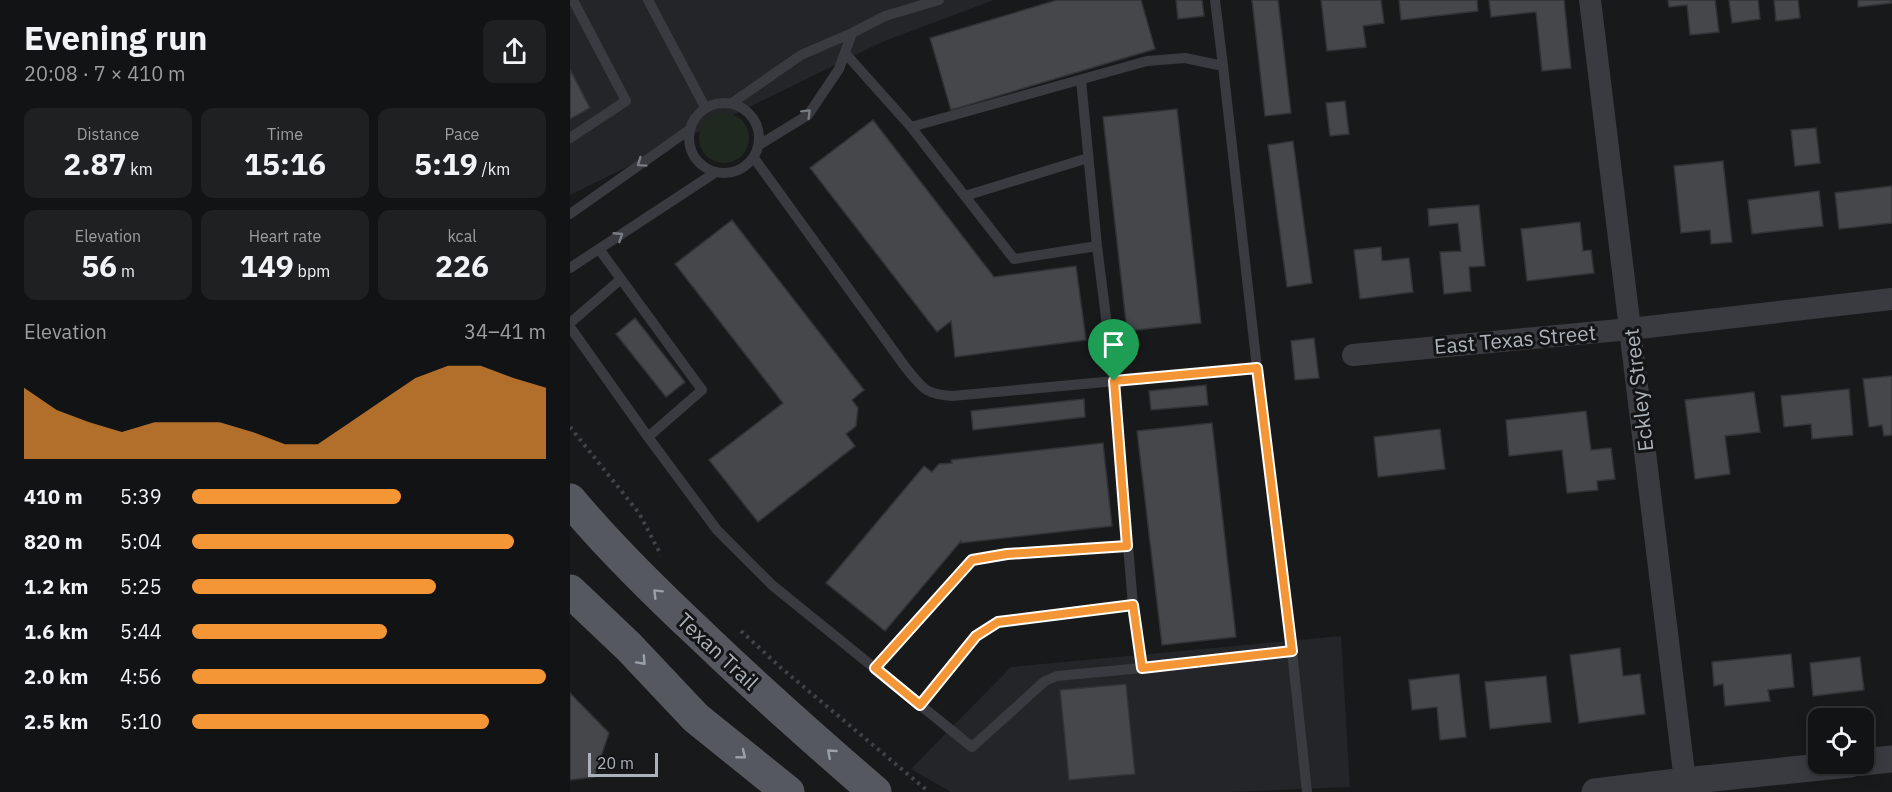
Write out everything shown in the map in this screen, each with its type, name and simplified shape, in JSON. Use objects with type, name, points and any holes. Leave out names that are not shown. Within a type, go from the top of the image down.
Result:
[{"type":"main road","name":"Texan Trail","points":[[570,500],[596,531],[669,606],[754,686],[875,792]]},
{"type":"main road","points":[[570,591],[629,647],[696,718],[788,792]]},
{"type":"street","name":"Eckley Street","points":[[1590,0],[1685,781]]},
{"type":"street","name":"East Texas Street","points":[[1353,355],[1630,329],[1892,299]]},
{"type":"street","points":[[1874,761],[1892,759]]},
{"type":"street","points":[[1595,792],[1808,768]]},
{"type":"lane","points":[[570,138],[626,101],[573,0]]},
{"type":"lane","points":[[648,0],[705,107]]},
{"type":"lane","points":[[732,103],[801,55],[885,16],[939,0]]},
{"type":"lane","points":[[1215,0],[1307,792]]},
{"type":"lane","points":[[759,145],[808,115],[838,69],[852,33]]},
{"type":"lane","points":[[845,53],[911,127],[1014,259],[1097,246]]},
{"type":"lane","points":[[911,127],[1147,61],[1185,58],[1223,66]]},
{"type":"lane","points":[[1081,80],[1097,246],[1114,381],[1133,605],[1142,668]]},
{"type":"lane","points":[[718,102],[732,103],[745,108],[755,118],[759,132],[759,145],[753,158],[744,168],[730,173],[716,172],[704,167],[694,157],[689,144],[689,130],[695,117],[705,107],[718,102]]},
{"type":"lane","points":[[570,214],[689,130]]},
{"type":"lane","points":[[753,158],[924,390],[952,396],[1257,368]]},
{"type":"lane","points":[[965,196],[1088,158]]},
{"type":"lane","points":[[570,268],[716,172]]},
{"type":"lane","points":[[599,249],[702,390],[648,437]]},
{"type":"lane","points":[[621,279],[570,325],[648,437],[717,530],[772,585],[972,747],[1045,681],[1057,676],[1292,651]]},
{"type":"lane","points":[[875,668],[972,560],[1007,554],[1127,546]]},
{"type":"lane","points":[[920,705],[976,636],[998,622],[1133,605]]},
{"type":"path","points":[[570,427],[639,513],[662,556]]},
{"type":"path","points":[[736,627],[780,667],[929,792]]},
{"type":"shaded area","points":[[570,0],[994,0],[882,42],[570,195]]},
{"type":"shaded area","points":[[724,113],[733,115],[744,124],[749,138],[747,147],[738,158],[724,163],[715,161],[704,152],[699,138],[701,129],[710,118]]},
{"type":"shaded area","points":[[1341,636],[1350,787],[1228,792],[951,792],[911,769],[1011,667]]},
{"type":"building","points":[[1057,0],[1141,0],[1155,49],[951,110],[930,38]]},
{"type":"building","points":[[1176,0],[1202,0],[1204,16],[1178,19]]},
{"type":"building","points":[[1252,0],[1278,0],[1291,113],[1265,116]]},
{"type":"building","points":[[1321,0],[1381,0],[1384,23],[1363,26],[1366,47],[1327,51]]},
{"type":"building","points":[[1399,0],[1477,0],[1478,11],[1401,20]]},
{"type":"building","points":[[1489,0],[1564,0],[1571,68],[1542,71],[1536,12],[1491,17]]},
{"type":"building","points":[[1668,0],[1715,0],[1719,32],[1690,35],[1687,5],[1669,7]]},
{"type":"building","points":[[1729,0],[1758,0],[1760,19],[1732,23]]},
{"type":"building","points":[[1774,0],[1798,0],[1800,18],[1776,21]]},
{"type":"building","points":[[1858,0],[1891,0],[1892,3],[1858,7]]},
{"type":"building","points":[[570,69],[590,108],[570,119]]},
{"type":"building","points":[[1345,101],[1349,134],[1330,136],[1326,103]]},
{"type":"building","points":[[1177,109],[1201,323],[1127,331],[1103,117]]},
{"type":"building","points":[[873,120],[994,277],[1076,266],[1086,340],[955,357],[951,321],[937,332],[810,168]]},
{"type":"building","points":[[1816,128],[1820,163],[1795,166],[1791,130]]},
{"type":"building","points":[[1293,141],[1312,283],[1287,287],[1268,145]]},
{"type":"building","points":[[1723,161],[1732,242],[1711,244],[1710,230],[1681,233],[1674,166]]},
{"type":"building","points":[[1892,186],[1892,223],[1839,229],[1835,193]]},
{"type":"building","points":[[1819,191],[1823,226],[1752,234],[1748,200]]},
{"type":"building","points":[[1479,205],[1485,266],[1469,267],[1471,291],[1444,294],[1440,252],[1461,251],[1458,223],[1429,226],[1428,209]]},
{"type":"building","points":[[732,220],[864,390],[852,400],[858,408],[856,426],[846,434],[855,446],[758,522],[709,460],[783,403],[675,264]]},
{"type":"building","points":[[1580,222],[1583,251],[1591,250],[1594,273],[1527,281],[1521,229]]},
{"type":"building","points":[[1381,247],[1382,261],[1409,258],[1413,292],[1360,299],[1354,250]]},
{"type":"building","points":[[635,318],[685,382],[666,397],[616,334]]},
{"type":"building","points":[[1314,338],[1319,378],[1295,380],[1291,341]]},
{"type":"building","points":[[1892,376],[1892,435],[1884,436],[1882,425],[1869,427],[1863,379]]},
{"type":"building","points":[[1206,385],[1208,405],[1151,410],[1149,391]]},
{"type":"building","points":[[1849,389],[1853,435],[1812,439],[1811,424],[1784,427],[1781,396]]},
{"type":"building","points":[[1754,392],[1760,432],[1725,436],[1730,474],[1695,479],[1685,400]]},
{"type":"building","points":[[1084,399],[1085,417],[973,430],[971,411]]},
{"type":"building","points":[[1586,411],[1591,450],[1611,448],[1615,479],[1597,481],[1598,490],[1567,493],[1562,450],[1509,456],[1506,420]]},
{"type":"building","points":[[1212,423],[1236,637],[1162,645],[1137,431]]},
{"type":"building","points":[[1440,429],[1445,469],[1378,477],[1374,437]]},
{"type":"building","points":[[1103,443],[1112,526],[961,543],[961,541],[885,631],[826,583],[924,466],[932,472],[939,464],[952,463],[951,460]]},
{"type":"building","points":[[1620,648],[1623,676],[1640,674],[1645,714],[1579,723],[1570,655]]},
{"type":"building","points":[[1791,654],[1794,687],[1768,690],[1770,701],[1725,706],[1723,684],[1714,686],[1712,662]]},
{"type":"building","points":[[1860,657],[1864,690],[1813,696],[1810,663]]},
{"type":"building","points":[[1459,674],[1466,737],[1440,740],[1437,707],[1412,710],[1409,680]]},
{"type":"building","points":[[1546,676],[1551,722],[1490,729],[1485,682]]},
{"type":"building","points":[[1126,684],[1135,774],[1069,780],[1060,690]]},
{"type":"building","points":[[570,693],[609,733],[594,777],[570,780]]},
{"type":"route","points":[[1257,368],[1292,651],[1142,668],[1133,605],[998,622],[976,636],[920,705],[875,668],[972,560],[1007,554],[1127,546],[1114,381],[1257,368]]}]
